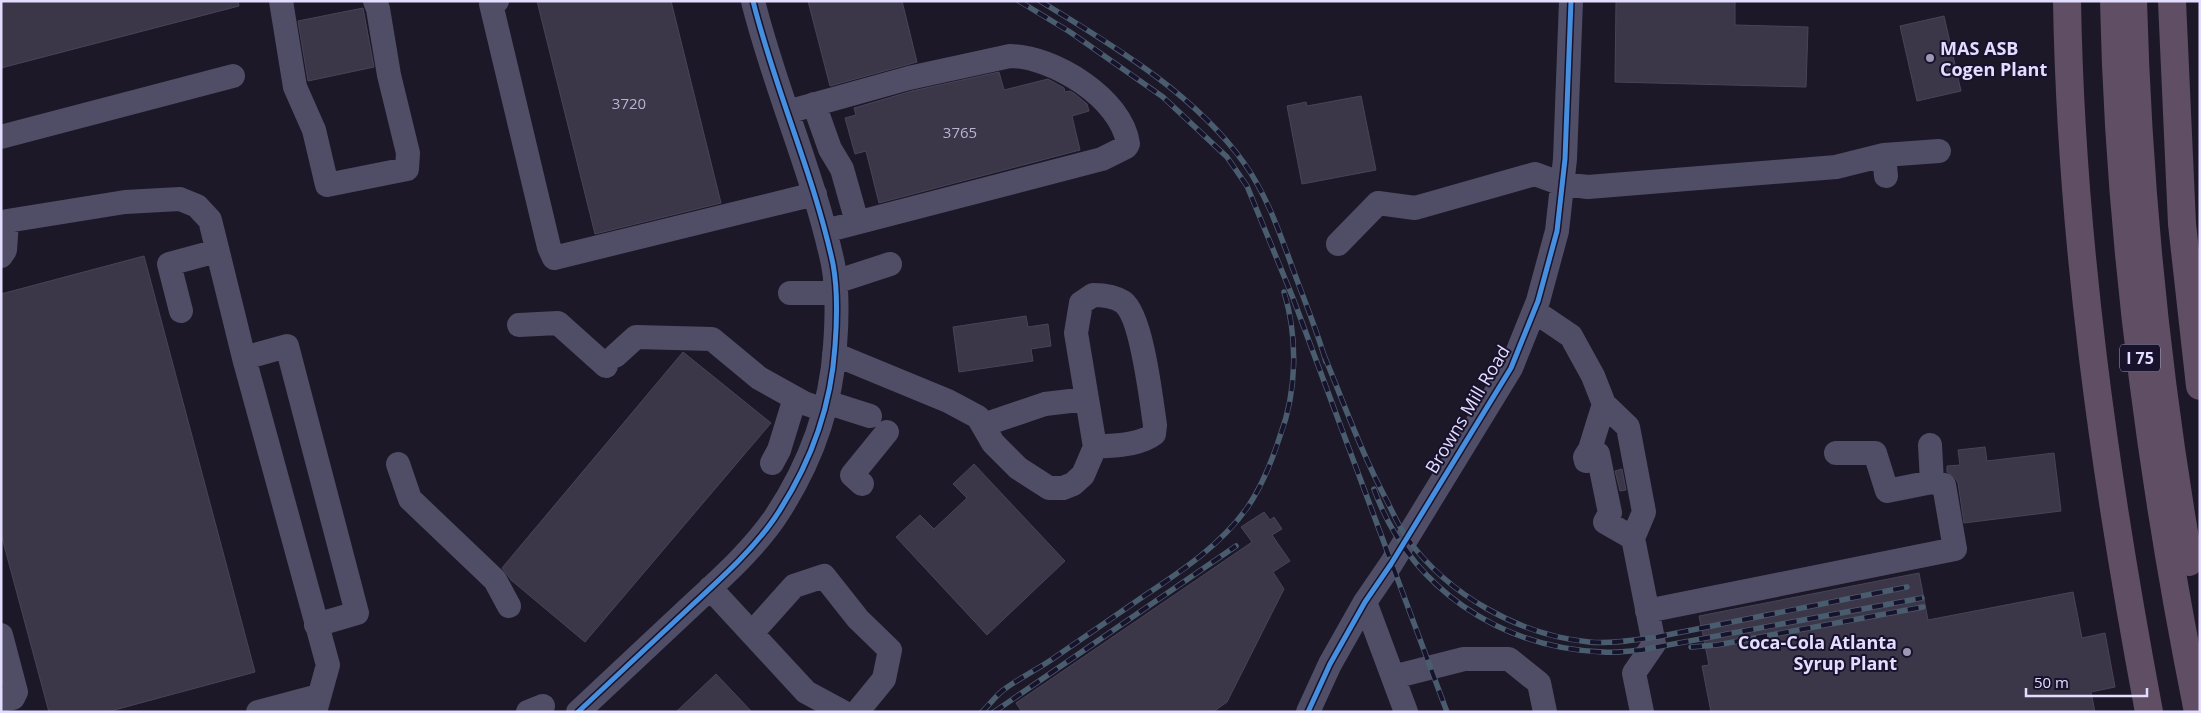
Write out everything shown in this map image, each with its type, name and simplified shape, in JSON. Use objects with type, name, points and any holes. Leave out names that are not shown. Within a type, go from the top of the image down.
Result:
[{"type":"highway","points":[[2060,1],[2068,52]]},
{"type":"highway","points":[[2067,1],[2068,52],[2082,248],[2103,436],[2126,587],[2149,712]]},
{"type":"highway","name":"I 75","points":[[2114,1],[2116,66],[2132,288],[2162,515],[2198,712]]},
{"type":"highway","points":[[2134,1],[2135,69],[2151,278],[2183,528],[2200,623]]},
{"type":"highway","points":[[2172,1],[2182,224],[2200,386]]},
{"type":"street","points":[[281,1],[295,88],[314,130],[328,185],[407,170],[408,153],[389,75],[378,9],[374,1]]},
{"type":"street","points":[[497,1],[491,4],[549,247],[554,258],[754,200],[814,194]]},
{"type":"street","points":[[578,712],[734,566],[773,519],[803,469],[825,406],[834,354],[837,316],[835,288],[825,231],[764,45],[753,1]]},
{"type":"street","name":"Browns Mill Road","points":[[1308,712],[1330,664],[1365,602],[1391,564],[1511,368],[1534,311],[1557,231],[1562,184],[1571,1]]},
{"type":"street","points":[[787,112],[878,86],[1010,56],[1022,56],[1065,72],[1083,81],[1109,108],[1126,132],[1128,144],[1123,151],[1102,159],[825,231]]},
{"type":"street","points":[[1,137],[233,76]]},
{"type":"street","points":[[814,104],[830,149],[842,169],[857,222]]},
{"type":"street","points":[[1338,244],[1378,202],[1415,208],[1535,174],[1562,184],[1588,187],[1797,178],[1836,167],[1885,165],[1939,151]]},
{"type":"street","points":[[1,256],[5,250],[4,221],[125,202],[180,199],[197,206],[210,220],[244,358],[328,665],[316,704],[258,712]]},
{"type":"street","points":[[181,312],[169,264],[217,251]]},
{"type":"street","points":[[790,292],[835,288],[890,264]]},
{"type":"street","points":[[834,354],[948,401],[978,416],[993,443],[1018,468],[1049,488],[1063,488],[1073,484],[1083,475],[1095,447],[1076,333],[1078,312],[1081,303],[1093,295],[1110,296],[1124,302],[1137,322],[1155,425],[1154,434],[1147,439],[1095,447]]},
{"type":"street","points":[[1534,311],[1571,336],[1604,404],[1628,427],[1644,512],[1633,538],[1654,644],[1634,673],[1642,712]]},
{"type":"street","points":[[519,325],[558,323],[611,361],[636,337],[712,339],[759,378],[795,398],[870,416]]},
{"type":"street","points":[[244,358],[287,346],[357,612],[316,625]]},
{"type":"street","points":[[772,463],[779,450],[795,398]]},
{"type":"street","points":[[983,426],[1045,404],[1087,400]]},
{"type":"street","points":[[1604,404],[1590,449],[1585,456],[1597,516],[1633,538]]},
{"type":"street","points":[[862,484],[852,475],[887,432]]},
{"type":"street","points":[[1930,445],[1932,482]]},
{"type":"street","points":[[1647,611],[1955,550],[1944,485],[1932,482],[1886,491],[1875,453],[1836,453]]},
{"type":"street","points":[[398,464],[410,499],[448,545],[495,580],[509,606]]},
{"type":"street","points":[[752,634],[794,586],[824,576],[858,619],[890,650],[884,680],[857,712]]},
{"type":"street","points":[[710,588],[806,692],[842,712]]},
{"type":"street","points":[[1365,602],[1406,712]]},
{"type":"street","points":[[1,634],[16,692],[12,698],[1,700]]},
{"type":"street","points":[[1393,677],[1464,659],[1509,659],[1539,684],[1545,712]]},
{"type":"building","points":[[1,1],[238,1],[239,6],[1,68]]},
{"type":"building","points":[[537,1],[671,1],[721,203],[595,234]]},
{"type":"building","points":[[808,1],[902,1],[917,62],[830,86]]},
{"type":"building","points":[[1616,1],[1735,1],[1735,25],[1808,27],[1806,87],[1615,82]]},
{"type":"building","points":[[363,8],[374,67],[308,81],[298,21]]},
{"type":"building","name":"MAS ASB Cogen Plant","points":[[1944,16],[1961,91],[1917,101],[1900,26]]},
{"type":"building","points":[[999,72],[1004,90],[1048,79],[1064,88],[1065,92],[1070,91],[1075,94],[1087,104],[1089,111],[1072,116],[1080,150],[879,203],[866,151],[855,154],[845,118],[856,115],[854,108],[912,91]]},
{"type":"building","points":[[1361,96],[1376,170],[1302,184],[1287,106],[1306,102],[1307,106]]},
{"type":"building","points":[[144,256],[255,672],[107,712],[49,712],[1,534],[1,294]]},
{"type":"building","points":[[1026,316],[1028,327],[1048,324],[1051,346],[1031,349],[1033,361],[959,372],[953,327]]},
{"type":"building","points":[[683,352],[771,423],[585,642],[511,580],[502,568]]},
{"type":"building","points":[[1985,447],[1987,461],[2054,453],[2061,511],[1964,523],[1958,483],[1954,476],[1947,472],[1947,466],[1960,465],[1958,450]]},
{"type":"building","points":[[974,464],[1065,561],[987,635],[896,537],[920,515],[934,529],[967,498],[953,484]]},
{"type":"building","points":[[1622,469],[1626,490],[1620,491],[1615,471]]},
{"type":"building","points":[[1264,512],[1270,520],[1274,517],[1282,529],[1272,535],[1290,561],[1273,572],[1284,589],[1227,702],[1213,712],[1022,712],[1016,703],[1252,542],[1241,527]]},
{"type":"building","name":"Coca-Cola Atlanta Syrup Plant","points":[[1919,573],[1928,620],[2073,592],[2082,638],[2105,633],[2115,687],[2091,692],[2095,712],[1711,712],[1702,666],[1709,665],[1699,616]]},
{"type":"building","points":[[716,674],[752,712],[676,712]]},
{"type":"railway","points":[[1019,1],[1070,32],[1163,97],[1227,157],[1247,186],[1293,298],[1447,712]]},
{"type":"railway","points":[[1040,1],[1150,72],[1201,114],[1244,163],[1261,190],[1274,220],[1320,341],[1326,362]]},
{"type":"railway","points":[[982,712],[1006,688],[1051,660],[1198,558],[1225,534],[1247,508],[1270,464],[1286,419],[1290,401],[1294,364],[1292,328],[1284,292]]},
{"type":"railway","points":[[1324,355],[1369,465],[1407,538],[1424,559],[1464,594],[1487,609],[1511,621],[1563,638],[1589,642],[1623,641],[1657,637],[1907,587]]},
{"type":"railway","points":[[1374,489],[1390,524],[1410,555],[1434,583],[1463,606],[1494,625],[1528,639],[1565,648],[1608,652],[1641,650],[1922,598]]},
{"type":"railway","points":[[994,712],[1236,546]]},
{"type":"railway","points":[[1691,647],[1717,645],[1923,607]]},
{"type":"cycle path","points":[[578,712],[723,576],[765,531],[787,499],[808,458],[829,392],[835,346],[835,274],[816,198],[772,67],[753,1]]},
{"type":"cycle path","points":[[1308,712],[1330,664],[1365,602],[1391,564],[1511,368],[1538,301],[1557,231],[1565,159],[1571,1]]},
{"type":"place","name":"MAS ASB Cogen Plant","points":[[1930,58]]},
{"type":"place","name":"Coca-Cola Atlanta Syrup Plant","points":[[1907,652]]}]
